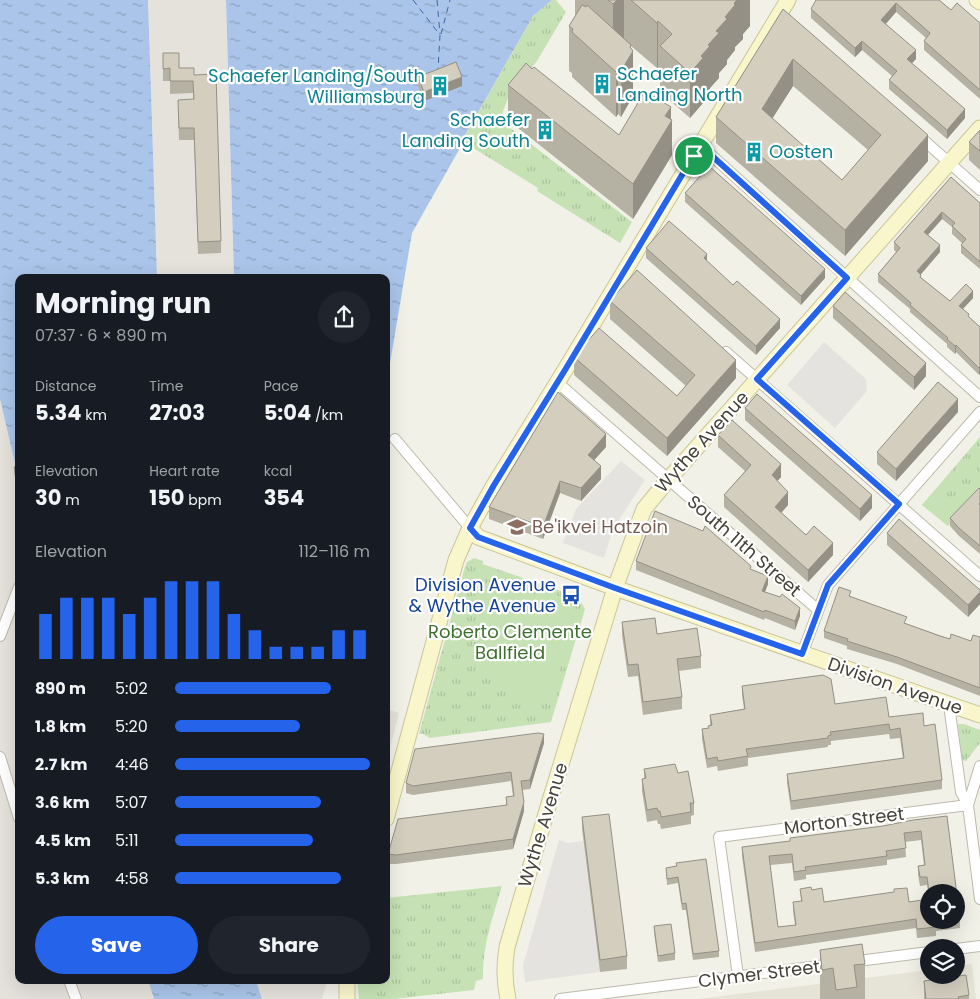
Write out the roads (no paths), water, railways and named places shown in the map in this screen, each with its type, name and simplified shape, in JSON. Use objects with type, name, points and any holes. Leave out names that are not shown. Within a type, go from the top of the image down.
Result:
[{"type":"main road","points":[[390,804],[454,569],[470,528],[557,382],[631,268],[700,145],[785,11]]},
{"type":"main road","name":"Wythe Avenue","points":[[508,999],[504,982],[504,961],[507,948],[545,815],[615,588],[644,509],[948,162],[980,128]]},
{"type":"main road","name":"Division Avenue","points":[[470,528],[478,537],[615,588],[980,715]]},
{"type":"main road","points":[[347,984],[347,999]]},
{"type":"street","points":[[909,127],[980,190]]},
{"type":"street","points":[[700,145],[980,397]]},
{"type":"street","points":[[718,345],[980,576]]},
{"type":"street","name":"South 11th Street","points":[[557,382],[818,610]]},
{"type":"street","points":[[802,654],[828,585],[980,412]]},
{"type":"street","name":"Division Avenue","points":[[395,440],[470,528]]},
{"type":"street","points":[[0,636],[15,597]]},
{"type":"street","points":[[950,705],[961,792],[968,805],[980,899]]},
{"type":"street","points":[[0,757],[15,805]]},
{"type":"street","points":[[968,805],[980,766]]},
{"type":"street","name":"Morton Street","points":[[738,976],[720,837],[968,805]]},
{"type":"street","points":[[965,947],[980,946]]},
{"type":"street","name":"Clymer Street","points":[[560,999],[920,953]]},
{"type":"street","points":[[70,984],[76,999]]},
{"type":"water","points":[[0,0],[148,0],[157,274],[15,274],[15,463],[0,399]]},
{"type":"water","points":[[226,0],[552,0],[533,16],[462,140],[464,141],[412,233],[390,363],[390,274],[234,274]]},
{"type":"water","points":[[149,984],[257,984],[262,999],[154,999]]},
{"type":"place","name":"Schaefer Landing North","points":[[602,84]]},
{"type":"place","name":"Schaefer Landing/South Williamsburg","points":[[440,86]]},
{"type":"place","name":"Schaefer Landing South","points":[[545,130]]},
{"type":"place","name":"Oosten","points":[[754,152]]},
{"type":"place","name":"Be'ikvei Hatzoin","points":[[517,527]]},
{"type":"place","name":"Division Avenue & Wythe Avenue","points":[[571,595]]},
{"type":"park label","name":"Roberto Clemente Ballfield","points":[[510,642]]}]
